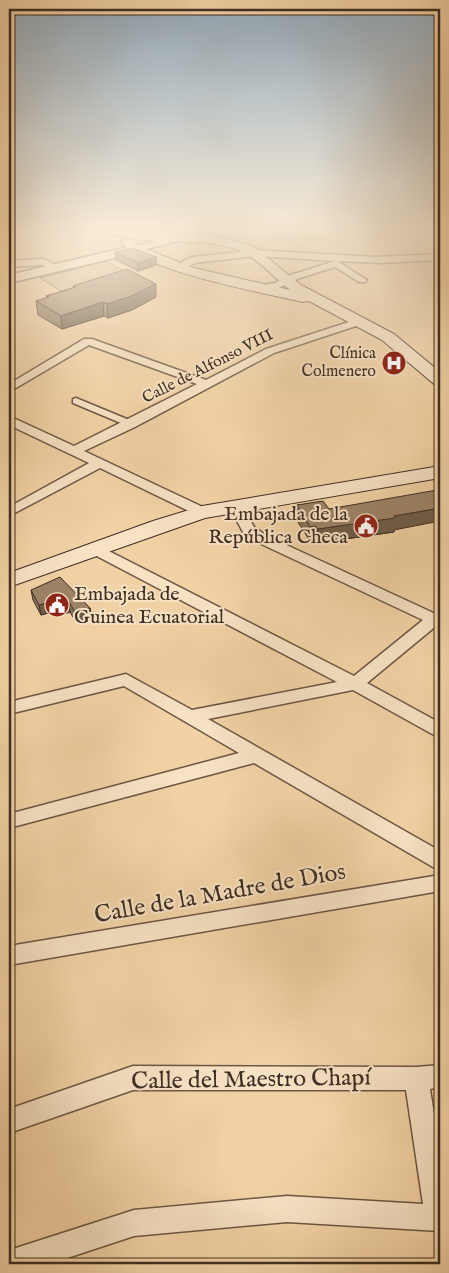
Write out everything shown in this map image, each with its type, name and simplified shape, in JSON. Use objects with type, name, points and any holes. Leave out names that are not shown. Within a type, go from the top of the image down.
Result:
[{"type":"main road","points":[[266,289],[329,306]]},
{"type":"main road","points":[[301,289],[388,337],[440,380]]},
{"type":"main road","points":[[9,580],[160,525],[202,512],[440,472]]},
{"type":"street","name":"Calle de Alfonso VIII","points":[[74,451],[131,424],[270,350],[361,321]]},
{"type":"street","points":[[9,390],[88,341],[208,384]]},
{"type":"street","points":[[76,401],[131,424]]},
{"type":"street","points":[[9,420],[202,512]]},
{"type":"street","points":[[9,512],[100,463]]},
{"type":"street","points":[[190,717],[355,684],[437,620],[262,539],[248,529],[236,506]]},
{"type":"street","points":[[94,549],[355,684],[440,731]]},
{"type":"street","points":[[9,708],[126,680],[254,756],[440,862]]},
{"type":"street","points":[[9,821],[254,756]]},
{"type":"street","name":"Calle de la Madre de Dios","points":[[9,956],[440,883]]},
{"type":"street","points":[[14,1264],[26,1258],[134,1223],[287,1209],[439,1218],[428,1077]]},
{"type":"street","name":"Calle del Maestro Chapí","points":[[9,1121],[133,1078],[428,1077]]},
{"type":"shaded area","points":[[58,289],[92,289],[69,296]]},
{"type":"building","points":[[68,289],[145,289],[107,304],[103,302],[61,316],[36,301],[49,297],[46,296]]},
{"type":"building","points":[[437,490],[440,495],[440,508],[394,516],[395,518],[318,529],[315,526],[310,527],[297,505],[323,501],[329,509]]},
{"type":"building","points":[[60,577],[90,608],[75,612],[69,602],[60,605],[57,600],[39,605],[31,590]]},
{"type":"place","name":"Clínica Colmenero","points":[[394,363]]},
{"type":"place","name":"Embajada de la República Checa","points":[[366,526]]},
{"type":"place","name":"Embajada de Guinea Ecuatorial","points":[[57,605]]}]
